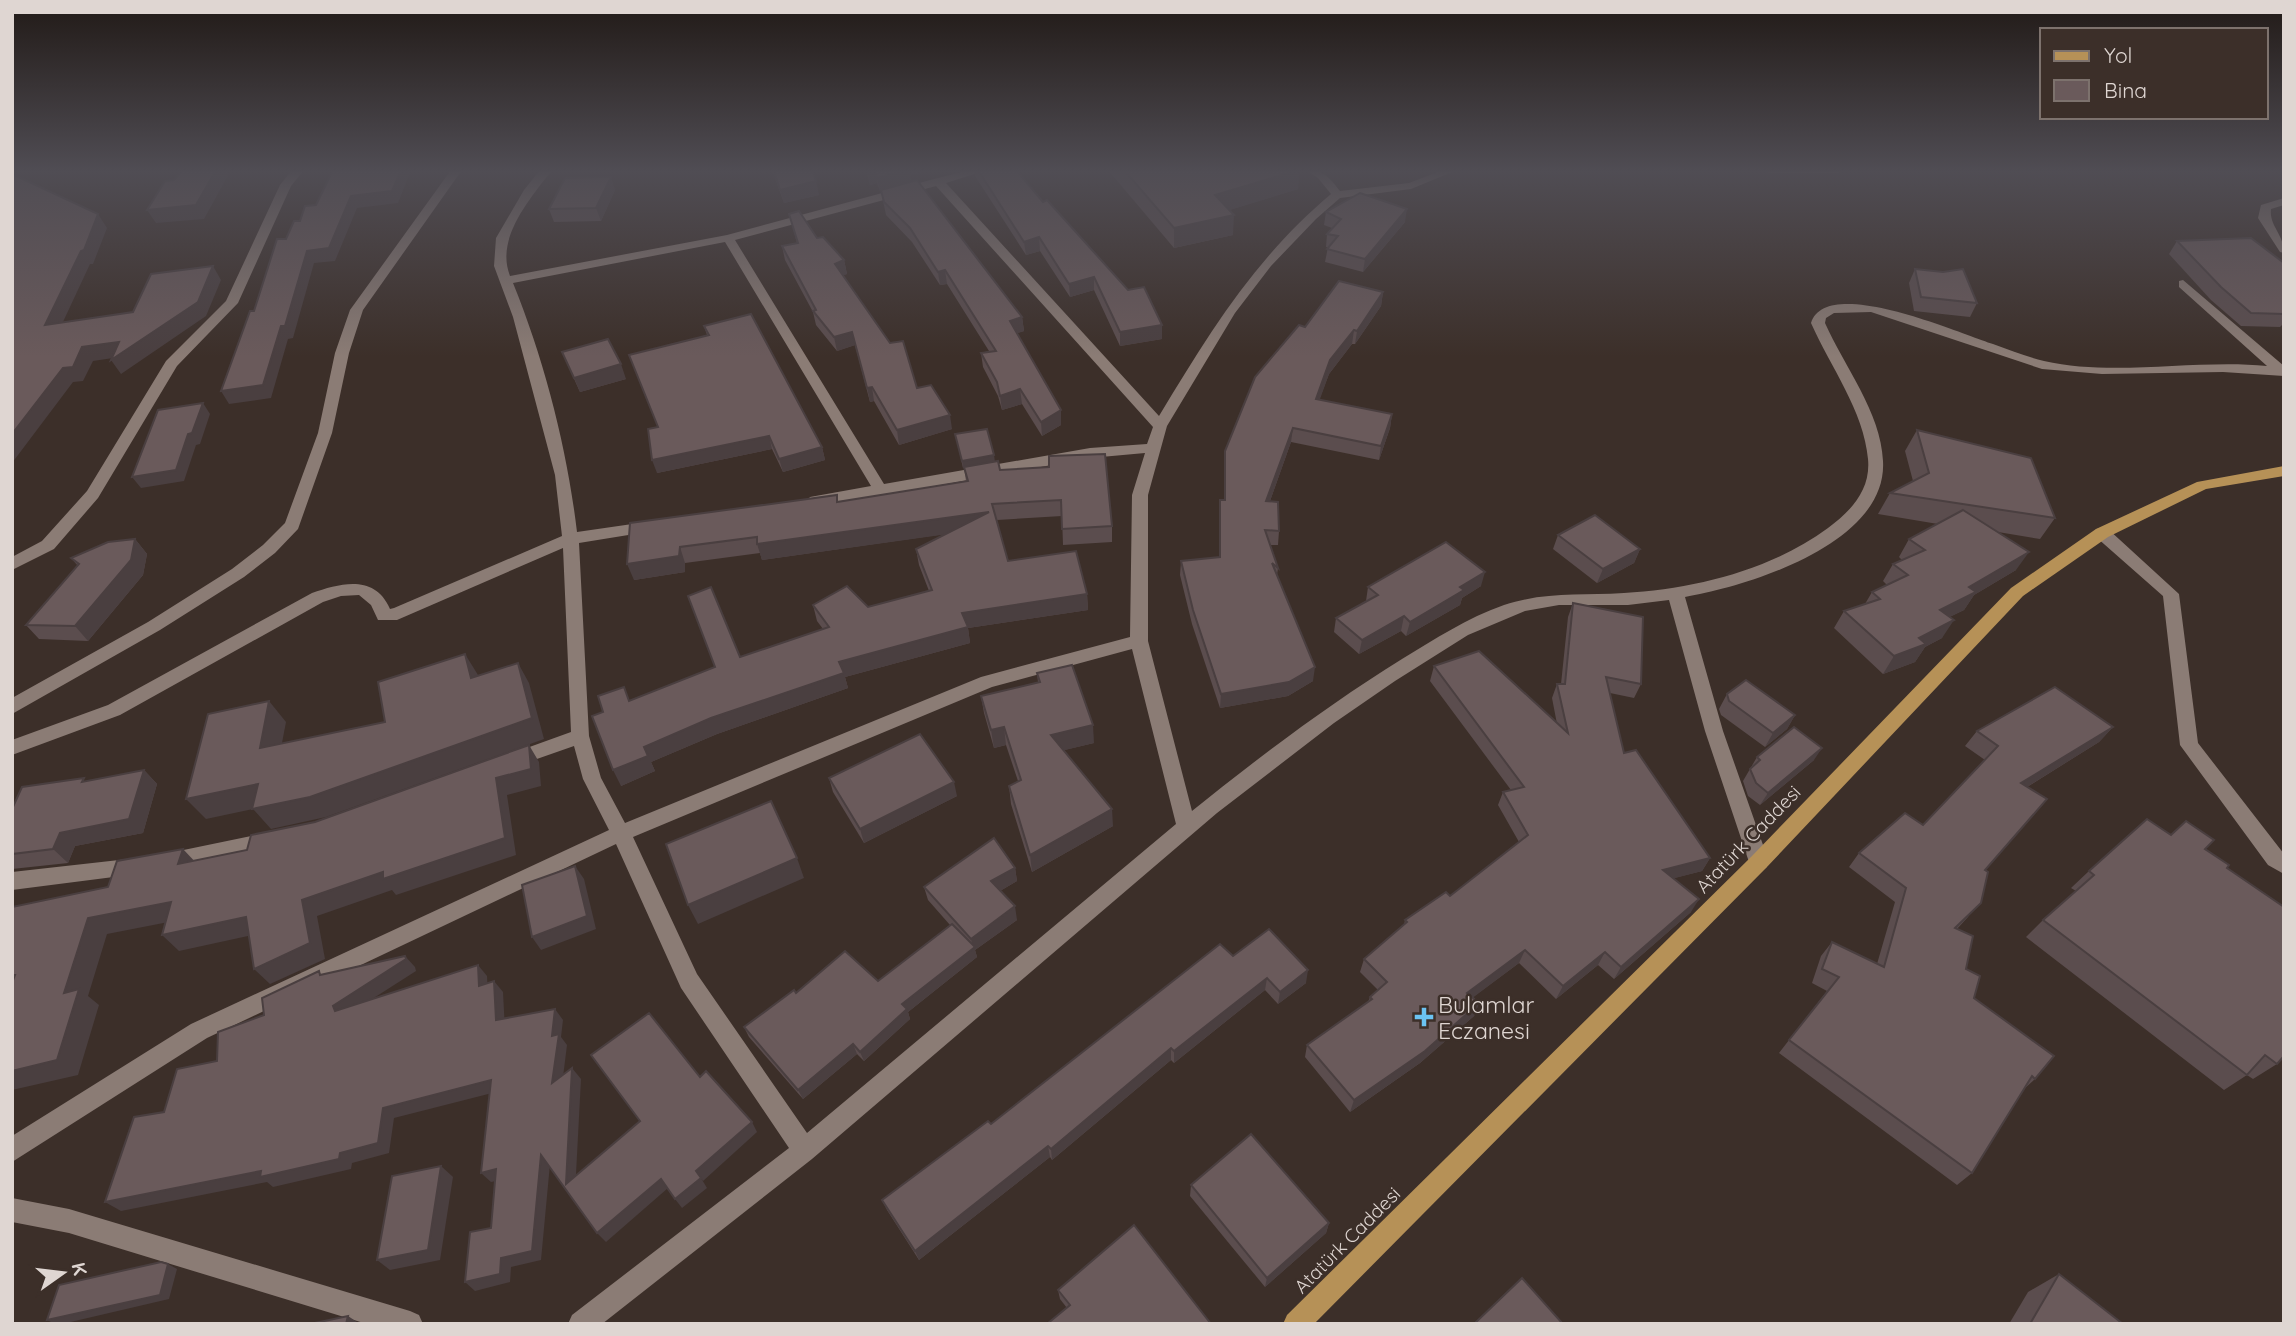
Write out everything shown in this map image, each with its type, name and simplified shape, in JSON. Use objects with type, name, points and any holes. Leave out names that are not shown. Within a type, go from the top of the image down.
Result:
[{"type":"main road","name":"Atatürk Caddesi","points":[[1296,1324],[1759,862],[2017,592],[2102,533],[2202,485],[2284,471]]},
{"type":"street","points":[[12,564],[48,545],[93,494],[171,364],[232,303],[264,232]]},
{"type":"street","points":[[12,707],[154,626],[238,573],[269,549],[292,525],[325,433],[342,353],[357,310],[412,232]]},
{"type":"street","points":[[505,232],[502,238],[500,265],[520,317],[563,475],[570,538],[580,736],[592,779],[621,833],[689,981],[805,1150]]},
{"type":"street","points":[[506,281],[750,232]]},
{"type":"street","points":[[985,232],[1160,426]]},
{"type":"street","points":[[1186,826],[1139,641],[1140,495],[1160,426],[1229,312],[1267,263],[1299,232]]},
{"type":"street","points":[[2274,232],[2284,248]]},
{"type":"street","points":[[729,238],[881,491]]},
{"type":"street","points":[[2183,284],[2283,372]]},
{"type":"street","points":[[581,1324],[805,1150],[1263,763],[1363,693],[1454,635],[1497,614],[1550,600],[1622,599],[1676,594],[1741,578],[1829,537],[1869,497],[1878,471],[1872,436],[1818,323],[1819,316],[1830,309],[1872,308],[2042,365],[2070,369],[2193,367],[2283,372]]},
{"type":"street","points":[[800,503],[1090,453],[1154,448]]},
{"type":"street","points":[[12,748],[114,710],[306,601],[351,588],[375,595],[384,616],[397,614],[570,538],[665,524]]},
{"type":"street","points":[[2102,533],[2171,594],[2189,745],[2274,859],[2284,866]]},
{"type":"street","points":[[1676,594],[1714,731],[1759,862]]},
{"type":"street","points":[[12,1150],[199,1031],[621,833],[987,682],[1139,641]]},
{"type":"street","points":[[492,768],[580,736]]},
{"type":"street","points":[[12,881],[160,863],[289,836]]},
{"type":"street","points":[[12,1210],[69,1221],[410,1324]]},
{"type":"building","points":[[12,232],[91,232],[45,325],[133,312],[151,274],[213,266],[198,302],[111,360],[119,342],[82,347],[73,367],[63,368],[12,434]]},
{"type":"building","points":[[289,232],[336,232],[329,248],[307,251],[285,326],[281,326],[263,385],[221,391],[250,311],[254,311],[277,239],[286,239]]},
{"type":"building","points":[[795,232],[813,232],[817,238],[823,237],[844,260],[835,264],[890,343],[903,341],[917,388],[931,385],[950,415],[897,430],[872,387],[867,388],[852,332],[834,337],[813,311],[816,310],[782,246],[798,243]]},
{"type":"building","points":[[913,232],[957,232],[1022,317],[1010,321],[1061,410],[1041,422],[1020,389],[1000,396],[997,382],[981,353],[996,351],[945,270],[938,272]]},
{"type":"building","points":[[1018,232],[1076,232],[1128,290],[1144,287],[1162,325],[1120,332],[1094,277],[1069,284],[1039,237],[1024,242]]},
{"type":"building","points":[[1387,232],[1365,259],[1327,249],[1338,236],[1327,234]]},
{"type":"building","points":[[2251,238],[2284,263],[2284,314],[2251,313],[2221,287],[2177,241]]},
{"type":"building","points":[[1915,269],[1943,272],[1963,269],[1977,303],[1921,297]]},
{"type":"building","points":[[1339,281],[1383,292],[1357,331],[1354,330],[1330,360],[1316,399],[1392,414],[1381,446],[1293,428],[1266,501],[1278,502],[1279,531],[1265,530],[1278,568],[1272,563],[1315,667],[1289,682],[1221,694],[1193,610],[1181,561],[1220,557],[1220,500],[1225,500],[1225,451],[1255,377],[1299,325],[1305,327]]},
{"type":"building","points":[[751,314],[822,447],[779,459],[769,436],[652,460],[648,429],[658,427],[629,355],[709,335],[704,326]]},
{"type":"building","points":[[608,339],[621,364],[574,378],[562,352]]},
{"type":"building","points":[[203,403],[192,433],[188,434],[176,470],[132,477],[158,410]]},
{"type":"building","points":[[987,429],[994,455],[962,461],[955,434]]},
{"type":"building","points":[[1917,430],[2031,458],[2055,518],[1890,493],[1929,473]]},
{"type":"building","points":[[1105,454],[1112,526],[1062,529],[1061,500],[992,504],[1008,561],[1076,551],[1087,594],[962,613],[968,627],[839,662],[844,673],[711,718],[644,747],[648,756],[613,770],[592,716],[603,712],[598,696],[624,687],[629,701],[715,667],[688,596],[711,587],[740,657],[829,627],[813,605],[847,586],[868,607],[932,590],[916,549],[989,512],[757,544],[757,537],[680,547],[679,556],[627,564],[630,523],[837,495],[837,502],[968,481],[964,467],[998,461],[1000,470],[1049,467],[1049,456]]},
{"type":"building","points":[[1963,510],[2029,552],[1969,587],[1976,592],[1940,610],[1954,620],[1919,638],[1926,644],[1894,656],[1844,611],[1880,599],[1872,592],[1908,575],[1893,564],[1925,550],[1909,539]]},
{"type":"building","points":[[1595,515],[1640,549],[1603,569],[1558,535]]},
{"type":"building","points":[[135,539],[131,560],[75,626],[26,625],[79,564],[71,558],[108,542]]},
{"type":"building","points":[[1446,542],[1485,572],[1460,587],[1464,590],[1410,622],[1404,616],[1362,640],[1336,618],[1378,595],[1368,587]]},
{"type":"building","points":[[1573,603],[1643,617],[1641,684],[1606,677],[1624,753],[1636,750],[1710,858],[1663,870],[1699,899],[1621,967],[1605,952],[1563,986],[1525,950],[1467,993],[1479,1003],[1425,1051],[1354,1100],[1307,1045],[1372,999],[1370,997],[1387,982],[1364,959],[1407,922],[1405,920],[1446,892],[1450,896],[1528,835],[1503,792],[1524,787],[1434,666],[1479,651],[1568,733],[1557,684],[1565,684]]},
{"type":"building","points":[[465,654],[471,678],[518,663],[532,718],[310,797],[252,809],[258,784],[186,799],[208,714],[269,701],[260,748],[385,722],[378,682]]},
{"type":"building","points":[[1072,665],[1093,725],[1051,735],[1112,809],[1030,855],[1009,786],[1021,780],[1004,727],[991,730],[981,696],[1040,682],[1037,673]]},
{"type":"building","points":[[1746,680],[1795,715],[1773,733],[1729,701],[1727,694]]},
{"type":"building","points":[[2055,687],[2113,727],[2021,783],[2047,799],[1985,870],[1988,872],[1981,903],[1955,928],[1973,936],[1966,969],[1980,976],[1974,998],[2054,1056],[2035,1079],[2032,1076],[1972,1173],[1789,1040],[1839,977],[1822,969],[1832,942],[1884,967],[1906,888],[1859,853],[1905,813],[1923,825],[1998,746],[1977,731]]},
{"type":"building","points":[[1794,727],[1822,748],[1768,793],[1756,783],[1750,769],[1760,760],[1757,757]]},
{"type":"building","points":[[920,734],[954,782],[860,829],[829,778]]},
{"type":"building","points":[[529,745],[531,769],[496,778],[505,838],[383,879],[383,872],[302,900],[310,943],[254,969],[246,917],[162,935],[171,902],[88,918],[64,993],[79,989],[57,1060],[12,1071],[12,983],[15,975],[12,975],[12,907],[108,887],[117,861],[183,849],[178,864],[247,850],[251,835],[315,822]]},
{"type":"building","points":[[144,770],[129,819],[60,833],[53,849],[12,854],[12,809],[22,787],[84,778],[82,782]]},
{"type":"building","points":[[771,801],[797,858],[688,905],[666,844]]},
{"type":"building","points":[[2147,819],[2171,835],[2186,821],[2214,840],[2205,849],[2229,865],[2227,868],[2284,907],[2284,1056],[2277,1064],[2265,1055],[2247,1075],[2043,920],[2094,875],[2089,871]]},
{"type":"building","points":[[994,838],[1015,868],[991,881],[1015,906],[971,939],[924,887]]},
{"type":"building","points":[[575,866],[587,916],[532,937],[522,885]]},
{"type":"building","points":[[952,924],[975,947],[902,1004],[907,1009],[860,1052],[853,1044],[798,1090],[744,1027],[794,990],[796,993],[845,951],[878,981]]},
{"type":"building","points":[[1269,929],[1308,970],[1280,992],[1267,978],[1174,1051],[1171,1048],[1051,1149],[1048,1146],[915,1251],[882,1200],[988,1121],[991,1124],[1220,944],[1233,956]]},
{"type":"building","points":[[405,956],[406,959],[333,1006],[335,1011],[478,965],[479,986],[494,981],[496,1020],[555,1009],[552,1036],[559,1034],[552,1083],[572,1068],[566,1184],[640,1121],[591,1055],[649,1013],[700,1077],[706,1071],[752,1122],[696,1171],[701,1178],[675,1199],[661,1179],[597,1233],[541,1155],[532,1251],[501,1258],[500,1274],[465,1282],[470,1232],[491,1228],[496,1169],[481,1173],[491,1080],[383,1108],[378,1143],[340,1153],[339,1159],[260,1177],[261,1171],[105,1202],[134,1117],[164,1112],[177,1069],[217,1061],[218,1032],[264,1015],[262,998],[319,971],[320,975]]},
{"type":"building","points":[[1251,1134],[1329,1223],[1267,1278],[1191,1185]]},
{"type":"building","points":[[441,1166],[428,1250],[377,1260],[392,1176]]},
{"type":"building","points":[[1134,1225],[1211,1324],[1047,1324],[1070,1305],[1058,1290]]},
{"type":"building","points":[[161,1262],[168,1264],[160,1295],[47,1320],[59,1285]]},
{"type":"building","points":[[2059,1274],[2123,1324],[2030,1324]]},
{"type":"building","points":[[1522,1278],[1563,1324],[1474,1324]]},
{"type":"building","points":[[348,1316],[346,1324],[310,1324]]},
{"type":"place","name":"Bulamlar Eczanesi","points":[[1424,1017]]}]
